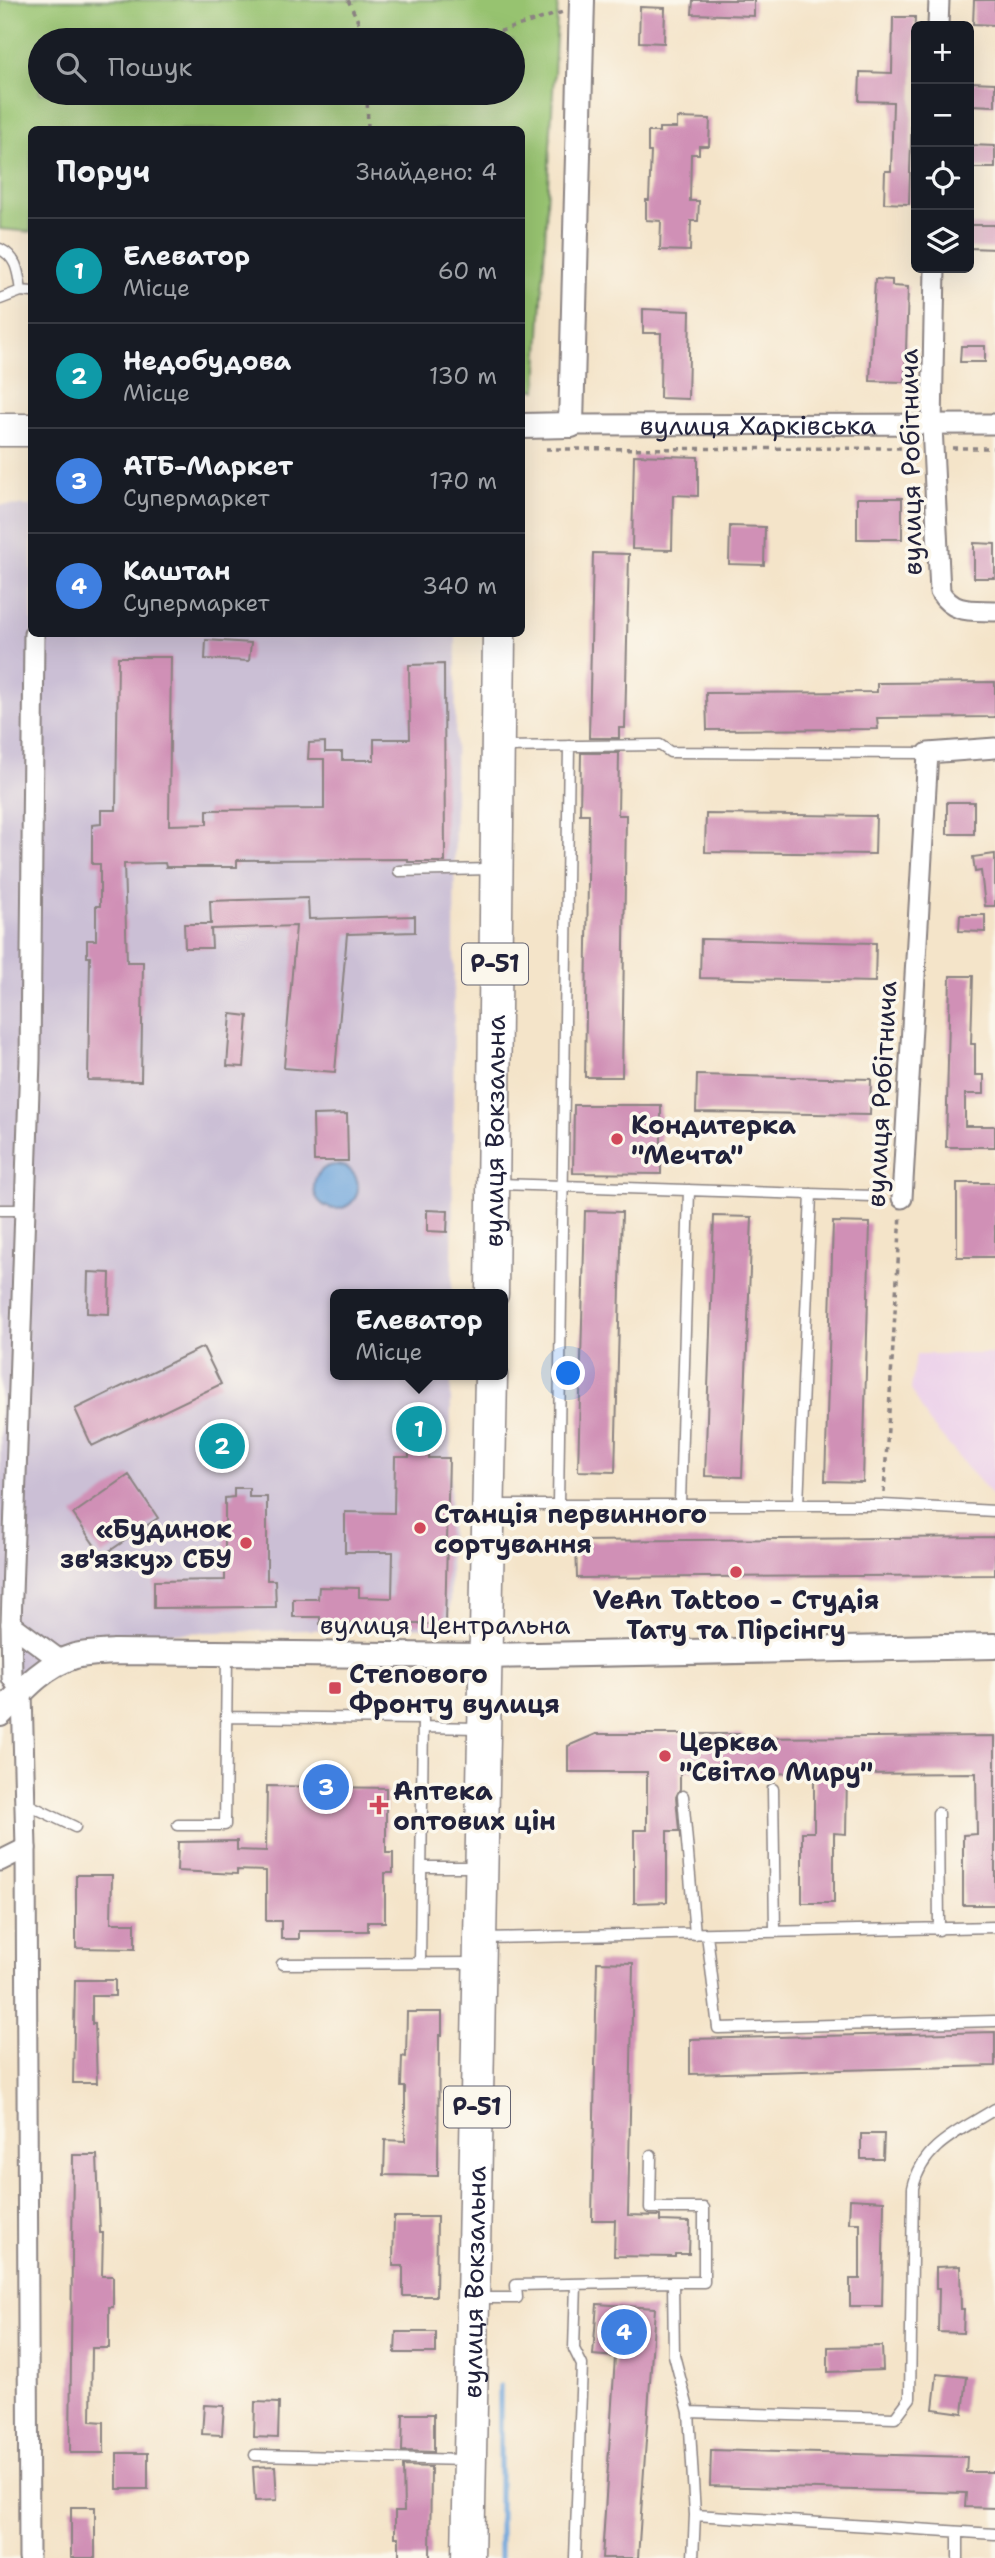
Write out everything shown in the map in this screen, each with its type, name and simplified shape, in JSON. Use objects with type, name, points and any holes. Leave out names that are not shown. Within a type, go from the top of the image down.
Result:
[{"type":"main road","points":[[0,430],[28,429]]},
{"type":"main road","name":"вулиця Вокзальна","points":[[492,1289],[499,637]]},
{"type":"main road","name":"вулиця Вокзальна","points":[[468,2558],[491,1380]]},
{"type":"street","points":[[939,0],[939,21]]},
{"type":"street","points":[[571,425],[582,3]]},
{"type":"street","name":"вулиця Робітнича","points":[[935,273],[932,425],[940,592],[948,605],[962,610],[995,611]]},
{"type":"street","name":"вулиця Харківська","points":[[525,426],[995,424]]},
{"type":"street","points":[[29,2558],[25,1803],[22,1692],[12,1678],[6,1622],[26,1210],[34,637]]},
{"type":"street","points":[[928,752],[995,748]]},
{"type":"street","name":"вулиця Робітнича","points":[[902,1198],[928,752]]},
{"type":"street","points":[[6,1622],[61,1661]]},
{"type":"street","name":"вулиця Центральна","points":[[0,1714],[22,1692],[61,1661],[78,1655],[114,1652],[485,1656],[995,1646]]},
{"type":"street","points":[[0,1861],[26,1848]]},
{"type":"lane","points":[[0,249],[12,256],[26,291],[0,299]]},
{"type":"lane","points":[[498,748],[660,745],[670,752],[928,752]]},
{"type":"lane","points":[[558,1505],[569,746]]},
{"type":"lane","points":[[399,871],[496,869]]},
{"type":"lane","points":[[493,1184],[872,1196]]},
{"type":"lane","points":[[680,1504],[689,1190]]},
{"type":"lane","points":[[798,1505],[811,1194]]},
{"type":"lane","points":[[0,1210],[26,1210]]},
{"type":"lane","points":[[489,1506],[883,1505],[995,1511]]},
{"type":"lane","points":[[178,1825],[225,1825],[227,1653]]},
{"type":"lane","points":[[226,1717],[424,1719],[420,1963]]},
{"type":"lane","points":[[423,1727],[484,1728]]},
{"type":"lane","points":[[774,1789],[775,1931]]},
{"type":"lane","points":[[683,1796],[695,1934]]},
{"type":"lane","points":[[25,1803],[75,1828]]},
{"type":"lane","points":[[938,1813],[939,1930]]},
{"type":"lane","points":[[422,1867],[482,1867]]},
{"type":"lane","points":[[282,1964],[420,1963],[480,1951],[695,1934],[995,1927]]},
{"type":"lane","points":[[707,1934],[719,2028],[995,2021]]},
{"type":"lane","points":[[689,2412],[895,2418],[910,2398],[913,2188],[916,2172],[927,2154],[943,2141],[995,2109]]},
{"type":"lane","points":[[474,2298],[517,2298],[516,2285],[704,2282],[704,2208],[650,2208],[651,2155]]},
{"type":"lane","points":[[673,2282],[674,2355],[689,2412],[695,2515],[693,2558]]},
{"type":"lane","points":[[575,2558],[582,2365],[574,2349],[576,2284]]},
{"type":"lane","points":[[255,2455],[470,2460]]},
{"type":"lane","points":[[695,2515],[995,2534]]},
{"type":"lane","points":[[958,2533],[958,2558]]},
{"type":"path","points":[[348,0],[361,28]]},
{"type":"path","points":[[507,28],[582,3]]},
{"type":"path","points":[[367,105],[368,126]]},
{"type":"path","points":[[541,449],[995,448]]},
{"type":"path","name":"вулиця Робітнича","points":[[883,1505],[902,1198]]},
{"type":"shaded area","points":[[0,505],[28,506],[28,637],[456,637],[452,1289],[330,1289],[330,1380],[451,1380],[450,1627],[78,1635],[0,1705]]},
{"type":"shaded area","points":[[916,1354],[995,1354],[995,1499],[929,1422],[911,1389]]},
{"type":"green space","points":[[0,0],[558,0],[537,390],[525,389],[525,126],[28,126],[28,232],[0,229]]},
{"type":"water","points":[[336,1165],[345,1166],[352,1171],[357,1178],[357,1196],[352,1203],[345,1208],[336,1209],[327,1208],[320,1203],[315,1196],[314,1187],[315,1178],[320,1171],[327,1166]]},
{"type":"building","points":[[693,0],[754,0],[754,16],[692,14]]},
{"type":"building","points":[[974,0],[995,0],[995,25],[974,24]]},
{"type":"building","points":[[640,7],[665,8],[664,43],[639,42]]},
{"type":"building","points":[[893,17],[915,17],[915,21],[911,21],[909,204],[884,203],[885,171],[891,171],[893,102],[859,101],[860,72],[892,73]]},
{"type":"building","points":[[974,82],[995,83],[995,106],[974,105]]},
{"type":"building","points":[[677,118],[710,119],[709,146],[699,146],[699,154],[691,154],[690,201],[699,201],[698,221],[691,221],[690,251],[660,250],[661,221],[646,220],[651,152],[648,152],[648,132],[659,132],[659,128],[677,128]]},
{"type":"building","points":[[974,145],[995,146],[995,168],[974,168]]},
{"type":"building","points":[[974,225],[995,225],[995,249],[974,248]]},
{"type":"building","points":[[875,279],[892,280],[892,286],[908,287],[905,382],[870,381]]},
{"type":"building","points":[[643,309],[690,311],[688,399],[660,398],[661,333],[643,333]]},
{"type":"building","points":[[961,346],[985,346],[985,362],[960,362]]},
{"type":"building","points":[[634,455],[698,457],[698,496],[673,495],[672,550],[632,549]]},
{"type":"building","points":[[857,498],[902,498],[902,539],[857,539]]},
{"type":"building","points":[[730,526],[765,527],[764,565],[729,564]]},
{"type":"building","points":[[974,543],[995,544],[995,578],[974,578]]},
{"type":"building","points":[[593,553],[629,554],[625,728],[619,728],[619,738],[589,738]]},
{"type":"building","points":[[206,640],[251,643],[249,661],[205,659]]},
{"type":"building","points":[[118,657],[171,657],[169,825],[207,824],[207,810],[324,809],[324,759],[308,759],[309,743],[325,742],[325,752],[342,752],[342,760],[374,760],[374,739],[410,739],[409,665],[444,664],[445,862],[408,862],[408,859],[237,860],[237,867],[124,864],[127,962],[143,962],[141,1081],[88,1080],[90,957],[87,957],[87,940],[96,940],[96,906],[100,906],[100,864],[92,864],[92,825],[101,824],[101,810],[116,810]]},
{"type":"building","points":[[995,682],[995,717],[877,718],[878,729],[707,730],[706,693],[877,692],[877,683]]},
{"type":"building","points":[[581,753],[619,753],[618,815],[626,815],[622,1077],[585,1077],[589,814],[580,814]]},
{"type":"building","points":[[947,802],[974,802],[974,834],[947,834]]},
{"type":"building","points":[[706,814],[876,816],[875,854],[705,852]]},
{"type":"building","points":[[995,854],[995,906],[985,906],[981,871],[975,872],[973,857]]},
{"type":"building","points":[[308,898],[309,919],[415,916],[415,932],[347,934],[335,1072],[284,1068],[296,926],[211,929],[212,948],[185,948],[184,924],[211,924],[210,901]]},
{"type":"building","points":[[960,915],[985,915],[985,932],[959,931]]},
{"type":"building","points":[[701,939],[876,943],[875,982],[700,978]]},
{"type":"building","points":[[950,976],[973,976],[971,1044],[975,1044],[975,1075],[984,1075],[984,1094],[965,1094],[965,1126],[995,1126],[995,1147],[946,1147]]},
{"type":"building","points":[[231,1014],[248,1016],[244,1067],[227,1066]]},
{"type":"building","points":[[697,1075],[871,1079],[870,1115],[696,1112]]},
{"type":"building","name":"Кондитерка \"Мечта\"","points":[[574,1105],[661,1105],[661,1174],[573,1173]]},
{"type":"building","points":[[347,1114],[348,1161],[314,1161],[313,1115]]},
{"type":"building","points":[[957,1183],[995,1183],[995,1257],[957,1257]]},
{"type":"building","points":[[427,1210],[448,1211],[447,1232],[427,1231]]},
{"type":"building","points":[[585,1211],[622,1212],[615,1472],[578,1471]]},
{"type":"building","points":[[714,1216],[752,1217],[742,1477],[705,1476]]},
{"type":"building","points":[[833,1222],[870,1223],[863,1482],[825,1481]]},
{"type":"building","points":[[88,1272],[110,1273],[109,1314],[87,1313]]},
{"type":"building","points":[[203,1347],[221,1384],[92,1446],[75,1409]]},
{"type":"building","name":"Станція первинного сортування","points":[[408,1417],[429,1417],[429,1458],[449,1458],[445,1624],[320,1624],[320,1617],[293,1617],[293,1599],[318,1599],[319,1587],[359,1588],[359,1597],[392,1598],[393,1552],[345,1552],[345,1512],[394,1513],[395,1457],[409,1457]]},
{"type":"building","points":[[129,1475],[158,1518],[102,1556],[73,1514]]},
{"type":"building","points":[[234,1488],[249,1488],[249,1497],[267,1497],[267,1580],[275,1580],[276,1607],[154,1608],[154,1581],[225,1580],[225,1498],[234,1497]]},
{"type":"building","points":[[995,1537],[995,1575],[577,1578],[576,1541]]},
{"type":"building","points":[[596,1734],[743,1734],[743,1738],[995,1736],[995,1905],[963,1905],[963,1835],[977,1834],[976,1773],[847,1774],[846,1834],[834,1833],[834,1903],[802,1903],[802,1832],[814,1832],[814,1774],[680,1771],[680,1789],[676,1797],[679,1831],[667,1831],[667,1902],[634,1903],[634,1830],[647,1830],[647,1772],[568,1772],[568,1746]]},
{"type":"building","points":[[267,1786],[386,1788],[386,1853],[393,1853],[393,1873],[385,1873],[385,1922],[368,1922],[368,1931],[299,1931],[299,1939],[281,1939],[281,1921],[266,1921],[266,1871],[237,1870],[237,1874],[177,1871],[178,1842],[237,1841],[237,1850],[266,1851]]},
{"type":"building","points":[[76,1875],[112,1875],[111,1923],[135,1923],[135,1949],[76,1948]]},
{"type":"building","points":[[597,1962],[633,1963],[628,2215],[660,2216],[660,2221],[690,2222],[689,2254],[675,2254],[675,2257],[614,2256],[615,2220],[592,2220]]},
{"type":"building","points":[[75,1980],[115,1980],[115,1996],[92,1996],[97,2083],[73,2083]]},
{"type":"building","points":[[407,2012],[442,2012],[442,2035],[439,2035],[438,2176],[384,2175],[385,2140],[405,2141],[405,2087],[401,2087],[402,2056],[406,2057]]},
{"type":"building","points":[[995,2032],[995,2066],[690,2074],[690,2039]]},
{"type":"building","points":[[861,2134],[884,2134],[883,2159],[861,2159]]},
{"type":"building","points":[[73,2155],[97,2155],[100,2233],[103,2233],[102,2276],[113,2276],[113,2307],[109,2307],[109,2348],[92,2348],[91,2421],[104,2422],[104,2453],[70,2453]]},
{"type":"building","points":[[850,2199],[884,2201],[882,2306],[850,2306],[850,2279],[860,2279],[860,2223],[849,2223]]},
{"type":"building","points":[[394,2217],[437,2217],[436,2296],[403,2296],[403,2266],[393,2266]]},
{"type":"building","points":[[960,2266],[963,2333],[938,2332],[939,2289],[936,2289],[936,2267]]},
{"type":"building","points":[[597,2304],[655,2308],[638,2558],[602,2558],[615,2357],[593,2355]]},
{"type":"building","points":[[396,2332],[436,2332],[436,2353],[395,2353]]},
{"type":"building","points":[[882,2346],[883,2370],[828,2372],[828,2347]]},
{"type":"building","points":[[937,2374],[967,2377],[963,2413],[933,2409]]},
{"type":"building","points":[[255,2402],[279,2403],[278,2438],[254,2437]]},
{"type":"building","points":[[204,2405],[224,2406],[222,2435],[202,2434]]},
{"type":"building","points":[[403,2414],[434,2414],[434,2452],[402,2451]]},
{"type":"building","points":[[711,2450],[967,2457],[966,2472],[995,2472],[995,2508],[965,2507],[966,2493],[710,2486]]},
{"type":"building","points":[[117,2453],[148,2453],[148,2489],[117,2489]]},
{"type":"building","points":[[275,2466],[277,2500],[255,2501],[253,2467]]},
{"type":"building","points":[[403,2466],[431,2467],[430,2558],[399,2558],[399,2537],[395,2537],[395,2511],[404,2511]]},
{"type":"building","points":[[71,2507],[95,2507],[95,2558],[71,2558]]},
{"type":"waterway","points":[[500,2386],[500,2558]]},
{"type":"place","name":"Кондитерка \"Мечта\"","points":[[617,1139]]},
{"type":"place","name":"Елеватор","points":[[419,1429]]},
{"type":"place","name":"Недобудова","points":[[222,1446]]},
{"type":"place","name":"Станція первинного сортування","points":[[420,1528]]},
{"type":"place","name":"«Будинок зв'язку» СБУ","points":[[246,1543]]},
{"type":"place","name":"VeAn Tattoo - Студія Тату та Пірсінгу","points":[[736,1572]]},
{"type":"place","name":"Степового Фронту вулиця","points":[[335,1688]]},
{"type":"place","name":"Церква \"Світло Миру\"","points":[[665,1756]]},
{"type":"place","name":"АТБ-Маркет","points":[[326,1787]]},
{"type":"place","name":"Аптека оптових цін","points":[[379,1805]]},
{"type":"place","name":"Каштан","points":[[624,2332]]}]
